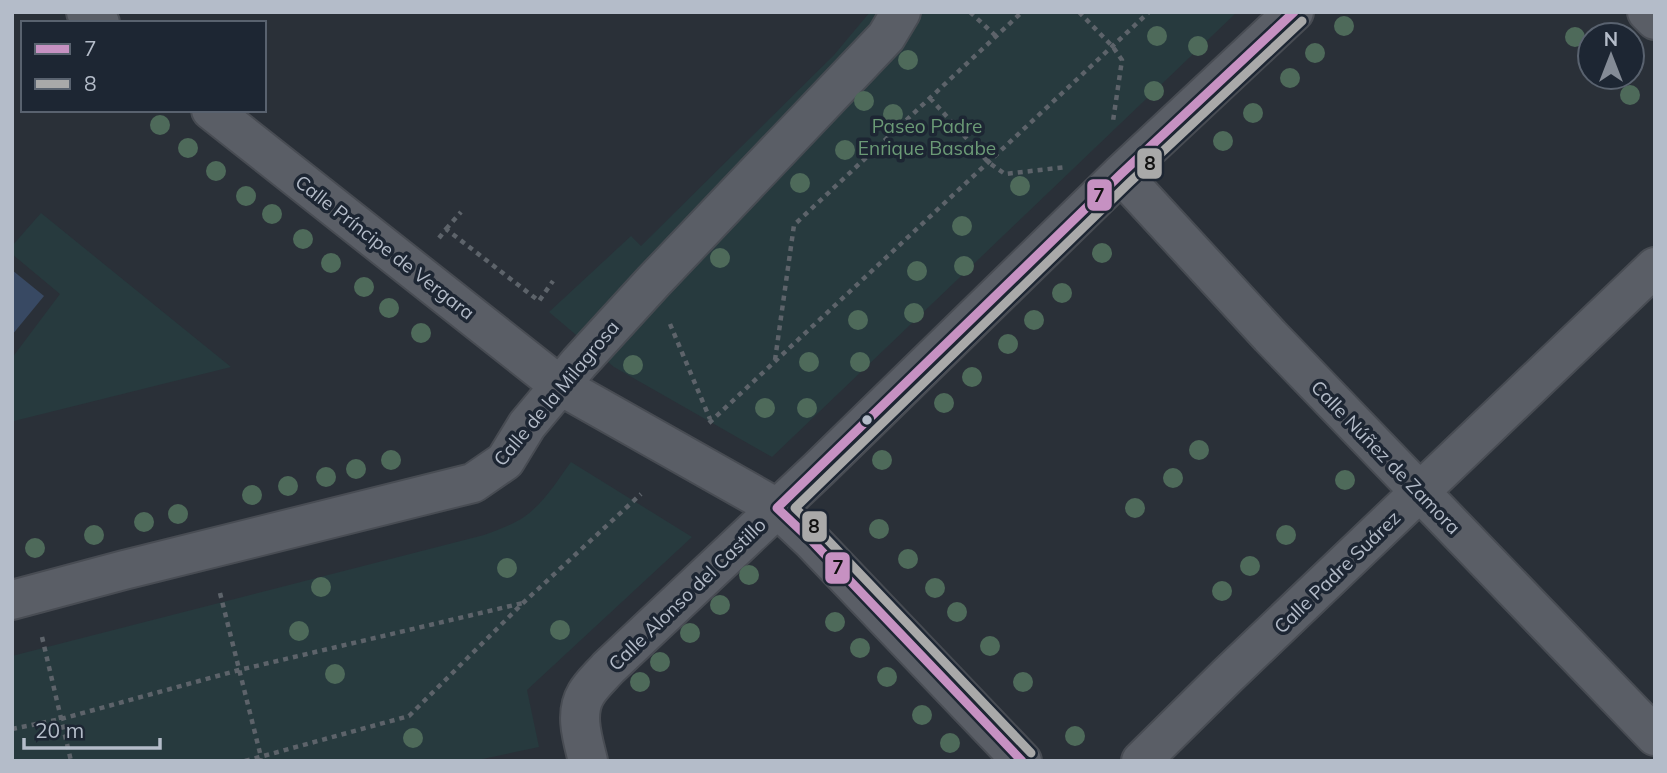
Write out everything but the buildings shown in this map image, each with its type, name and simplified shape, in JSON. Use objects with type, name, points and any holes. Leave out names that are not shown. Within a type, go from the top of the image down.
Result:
[{"type":"street","name":"Calle de la Milagrosa","points":[[12,600],[473,483],[505,461],[527,425],[559,385],[886,37],[901,12]]},
{"type":"street","name":"Calle Alonso del Castillo","points":[[588,761],[580,715],[585,694],[608,668],[1121,174],[1294,12]]},
{"type":"street","points":[[1647,12],[1655,20]]},
{"type":"street","name":"Calle Príncipe de Vergara","points":[[214,112],[559,385],[777,508],[812,541],[1022,761]]},
{"type":"street","name":"Calle Núñez de Zamora","points":[[1121,174],[1270,337],[1655,736]]},
{"type":"street","name":"Calle Padre Suárez","points":[[1141,761],[1655,267]]},
{"type":"path","points":[[970,12],[997,37]]},
{"type":"path","points":[[775,360],[794,225],[1022,12]]},
{"type":"path","points":[[1079,12],[1122,60],[1113,122]]},
{"type":"path","points":[[704,429],[1149,12]]},
{"type":"path","points":[[930,98],[988,162],[1005,174],[1067,167]]},
{"type":"path","points":[[438,240],[461,212]]},
{"type":"path","points":[[446,229],[539,301],[554,281]]},
{"type":"path","points":[[653,282],[710,421]]},
{"type":"path","points":[[245,761],[410,716],[523,603],[641,494]]},
{"type":"path","points":[[220,593],[260,759]]},
{"type":"path","points":[[12,729],[61,719],[239,670],[523,603]]},
{"type":"path","points":[[42,637],[71,761]]},
{"type":"green space","name":"Paseo Padre Enrique Basabe","points":[[870,12],[1237,12],[772,457],[614,367],[549,312],[631,236],[641,246],[834,55]]},
{"type":"green space","points":[[41,213],[231,367],[12,420],[12,358],[60,294],[12,254],[12,246]]},
{"type":"green space","points":[[571,462],[692,537],[527,690],[539,747],[473,761],[12,761],[12,656],[484,535],[524,517],[550,491]]},
{"type":"water","points":[[12,270],[44,296],[12,335]]},
{"type":"transit line","name":"7","points":[[1022,761],[812,541],[777,508],[1121,174],[1294,12]]},
{"type":"transit line","name":"8","points":[[1031,753],[795,508],[1129,183],[1302,21]]}]
